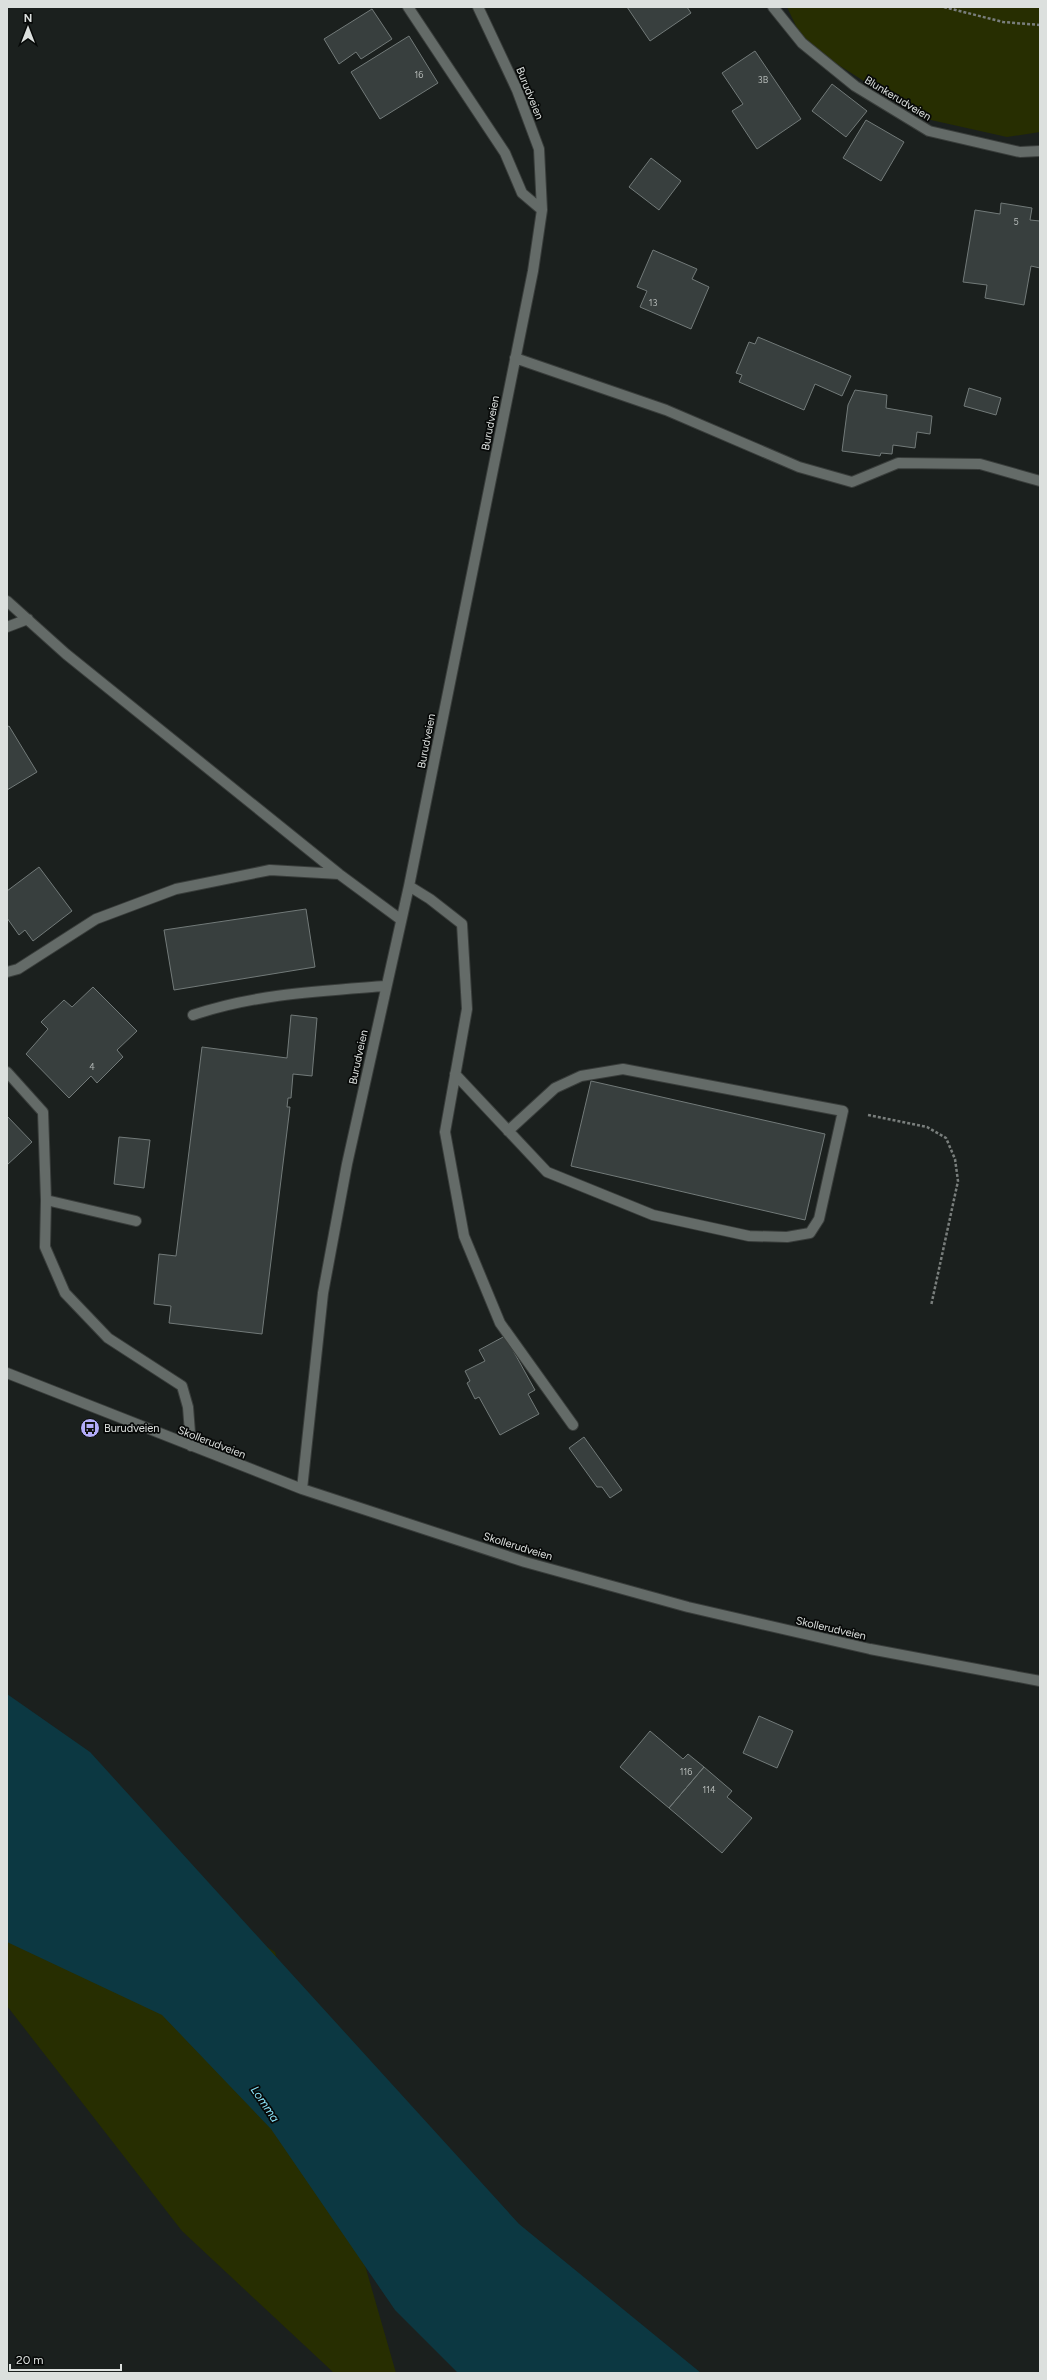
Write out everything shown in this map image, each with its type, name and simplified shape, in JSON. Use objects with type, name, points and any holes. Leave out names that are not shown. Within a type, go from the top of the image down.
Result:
[{"type":"street","points":[[408,7],[505,154],[522,193],[542,210]]},
{"type":"street","name":"Burudveien","points":[[302,1489],[323,1293],[347,1164],[385,986],[409,886],[533,271],[542,210],[538,149],[517,90],[478,7]]},
{"type":"street","name":"Blunkerudveien","points":[[773,7],[802,43],[855,86],[929,131],[1020,152],[1040,151]]},
{"type":"street","points":[[515,358],[666,410],[799,467],[852,482],[898,463],[980,464],[1040,481]]},
{"type":"street","points":[[7,601],[66,654],[339,874],[400,919]]},
{"type":"street","points":[[7,627],[28,619]]},
{"type":"street","points":[[7,972],[18,969],[96,918],[176,889],[270,870],[339,874]]},
{"type":"street","points":[[409,886],[430,899],[462,924],[467,1009],[445,1132],[464,1236],[500,1323],[573,1425]]},
{"type":"street","points":[[193,1015],[218,1006],[286,994],[385,986]]},
{"type":"street","points":[[455,1074],[508,1131],[547,1172],[653,1215],[749,1236],[787,1237],[810,1233],[819,1219],[843,1111],[623,1069],[581,1076],[555,1088],[508,1131]]},
{"type":"street","points":[[7,1072],[43,1112],[46,1200],[45,1248],[65,1293],[108,1338],[182,1386],[188,1407],[191,1446]]},
{"type":"street","points":[[46,1200],[136,1221]]},
{"type":"street","name":"Skollerudveien","points":[[7,1373],[302,1489],[525,1562],[688,1607],[870,1649],[1040,1681]]},
{"type":"path","points":[[944,7],[1003,22],[1040,25]]},
{"type":"path","points":[[843,1111],[927,1127],[946,1138],[955,1159],[958,1181],[931,1306]]},
{"type":"green space","points":[[787,7],[1040,7],[1040,132],[1007,137],[922,118],[804,43]]},
{"type":"green space","points":[[7,1777],[275,1952],[396,2373],[334,2373],[182,2231],[7,2006]]},
{"type":"water","name":"Lomma","points":[[7,1694],[90,1752],[519,2224],[701,2373],[458,2373],[395,2310],[271,2129],[162,2015],[7,1942]]},
{"type":"building","points":[[627,7],[687,7],[691,13],[650,41]]},
{"type":"building","points":[[372,9],[392,39],[361,59],[356,52],[339,64],[324,39]]},
{"type":"building","points":[[409,36],[438,83],[380,119],[351,72]]},
{"type":"building","points":[[755,51],[801,119],[757,149],[732,111],[743,104],[722,73]]},
{"type":"building","points":[[832,84],[867,111],[846,137],[812,111]]},
{"type":"building","points":[[866,120],[904,142],[881,181],[843,158]]},
{"type":"building","points":[[651,158],[681,181],[659,210],[629,187]]},
{"type":"building","points":[[1001,203],[1032,208],[1030,220],[1040,221],[1040,268],[1031,266],[1024,305],[985,298],[987,285],[963,282],[975,210],[1000,214]]},
{"type":"building","points":[[653,250],[697,269],[692,279],[709,287],[691,329],[640,307],[647,291],[637,287]]},
{"type":"building","points":[[758,337],[851,376],[842,396],[815,384],[804,410],[739,382],[742,375],[736,373],[749,342],[755,344]]},
{"type":"building","points":[[969,388],[1001,398],[996,415],[964,406]]},
{"type":"building","points":[[855,390],[887,395],[886,408],[932,416],[930,434],[917,432],[915,448],[893,445],[892,454],[881,453],[880,456],[842,451],[848,405]]},
{"type":"building","points":[[9,726],[37,772],[7,790],[7,727]]},
{"type":"building","points":[[39,867],[72,911],[33,941],[25,930],[19,935],[7,918],[7,891]]},
{"type":"building","points":[[306,909],[315,967],[174,990],[164,930]]},
{"type":"building","points":[[93,987],[137,1031],[117,1050],[123,1057],[97,1083],[91,1076],[69,1098],[26,1054],[48,1029],[41,1022],[64,1000],[72,1007]]},
{"type":"building","points":[[291,1015],[317,1018],[312,1076],[293,1074],[291,1098],[288,1098],[287,1107],[290,1107],[262,1334],[169,1323],[171,1306],[154,1304],[159,1254],[176,1256],[202,1047],[287,1058]]},
{"type":"building","points":[[591,1081],[825,1134],[805,1220],[571,1166]]},
{"type":"building","points":[[7,1116],[32,1142],[7,1165]]},
{"type":"building","points":[[119,1137],[150,1140],[144,1188],[114,1184]]},
{"type":"building","points":[[505,1336],[535,1390],[528,1394],[539,1414],[500,1435],[479,1397],[475,1399],[467,1383],[470,1381],[465,1371],[485,1361],[479,1350]]},
{"type":"building","points":[[584,1437],[622,1490],[610,1498],[602,1487],[597,1487],[569,1448]]},
{"type":"building","points":[[759,1716],[793,1731],[777,1768],[743,1753]]},
{"type":"building","points":[[650,1731],[683,1759],[688,1754],[704,1767],[669,1808],[620,1767]]},
{"type":"building","points":[[704,1767],[732,1791],[727,1797],[752,1818],[722,1853],[669,1808]]},
{"type":"place","name":"Burudveien","points":[[90,1428]]}]
